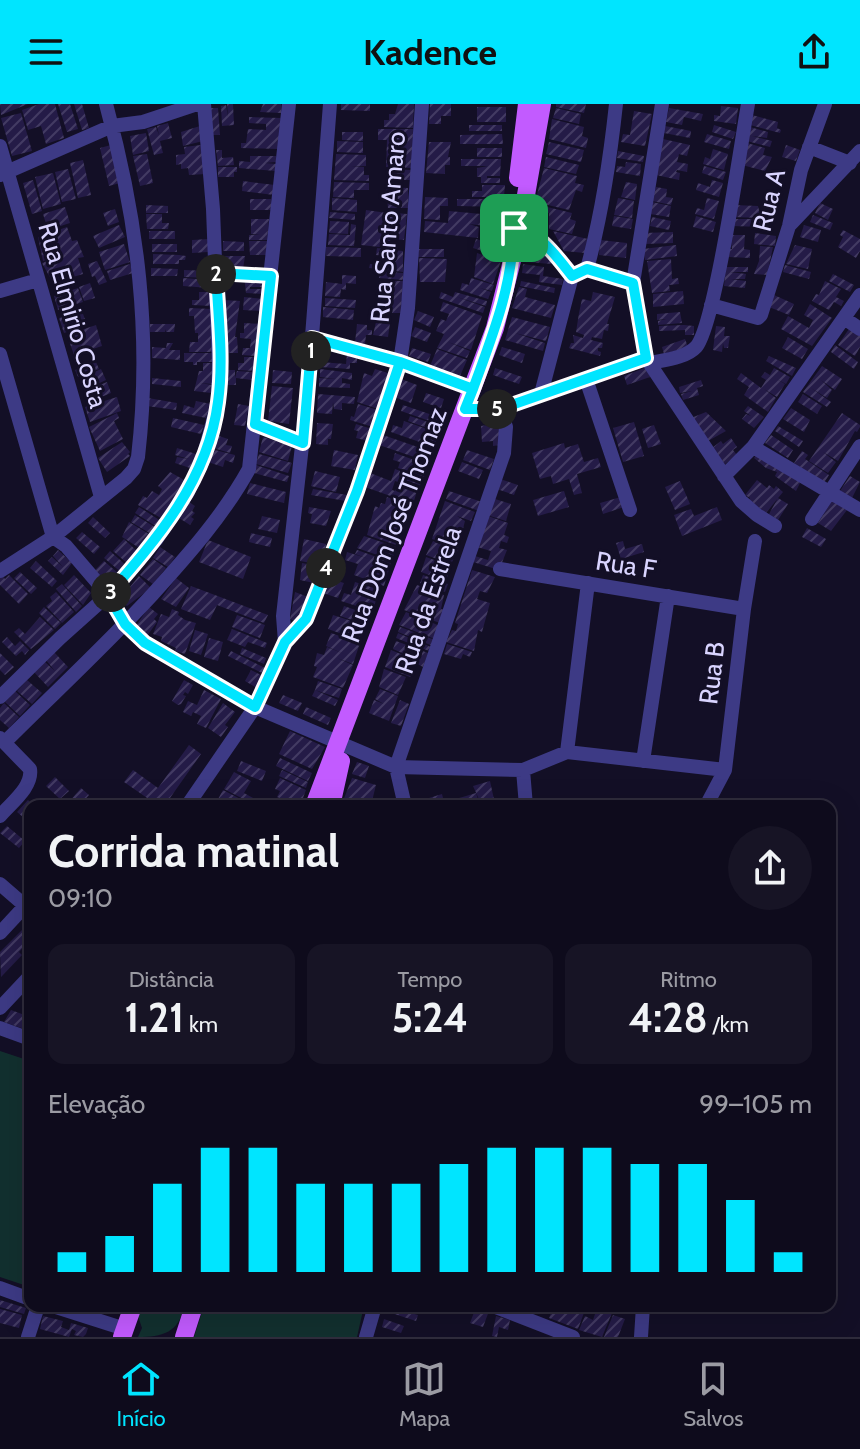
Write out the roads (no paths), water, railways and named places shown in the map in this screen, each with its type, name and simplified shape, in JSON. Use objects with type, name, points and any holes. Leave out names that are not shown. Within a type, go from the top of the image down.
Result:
[{"type":"main road","points":[[517,229],[542,104]]},
{"type":"main road","points":[[517,229],[524,110]]},
{"type":"main road","name":"Rua Dom José Thomaz","points":[[341,743],[495,328],[513,264],[517,229]]},
{"type":"main road","points":[[317,800],[341,743]]},
{"type":"main road","points":[[332,800],[341,743]]},
{"type":"main road","points":[[123,1333],[131,1312]]},
{"type":"main road","points":[[184,1337],[192,1312]]},
{"type":"street","points":[[0,571],[53,537],[134,469],[141,432],[145,377],[144,311],[134,227],[106,104]]},
{"type":"street","points":[[0,697],[108,595],[156,540],[188,492],[202,462],[218,402],[216,273],[204,104]]},
{"type":"street","points":[[0,816],[28,785],[31,775],[30,769],[2,740],[125,624],[193,550],[249,469],[289,104]]},
{"type":"street","points":[[285,642],[283,616],[303,443],[330,104]]},
{"type":"street","name":"Rua Santo Amaro","points":[[195,800],[255,707],[285,642],[306,619],[357,491],[400,362],[408,308],[422,104]]},
{"type":"street","points":[[587,269],[609,171],[616,104]]},
{"type":"street","points":[[662,104],[633,283],[648,361],[741,501],[775,526]]},
{"type":"street","points":[[465,409],[500,409],[586,379],[689,353],[696,347],[711,305],[748,104]]},
{"type":"street","name":"Rua A","points":[[711,305],[754,319],[761,315],[789,226],[796,186],[825,104]]},
{"type":"street","points":[[4,174],[112,126],[143,122],[188,106]]},
{"type":"street","name":"Rua Elmirio Costa","points":[[0,146],[4,174],[101,497]]},
{"type":"street","points":[[809,147],[855,157]]},
{"type":"street","points":[[789,226],[855,157]]},
{"type":"street","points":[[517,229],[542,243],[572,276]]},
{"type":"street","points":[[572,276],[587,269],[633,283]]},
{"type":"street","points":[[216,273],[271,276]]},
{"type":"street","points":[[541,394],[572,276]]},
{"type":"street","points":[[0,291],[38,280]]},
{"type":"street","points":[[724,476],[753,447],[860,295]]},
{"type":"street","points":[[844,318],[860,329]]},
{"type":"street","points":[[312,338],[400,362],[473,389]]},
{"type":"street","points":[[0,354],[5,387],[53,537],[66,546],[108,595],[125,624],[145,643],[255,707],[396,767],[523,770],[567,752],[725,770]]},
{"type":"street","points":[[586,379],[630,510]]},
{"type":"street","name":"Rua da Estrela","points":[[396,767],[504,453],[506,427],[500,409]]},
{"type":"street","points":[[255,424],[303,443]]},
{"type":"street","points":[[812,519],[860,446]]},
{"type":"street","points":[[753,447],[860,510]]},
{"type":"street","name":"Rua B","points":[[709,800],[725,770],[755,541]]},
{"type":"street","name":"Rua F","points":[[500,569],[744,609]]},
{"type":"street","points":[[567,752],[588,583]]},
{"type":"street","points":[[643,761],[668,596]]},
{"type":"street","points":[[396,767],[404,800]]},
{"type":"street","points":[[523,770],[527,800]]},
{"type":"street","points":[[0,884],[24,905]]},
{"type":"street","points":[[0,933],[24,912]]},
{"type":"street","points":[[0,1008],[24,982]]},
{"type":"street","points":[[0,1028],[24,1037]]},
{"type":"street","points":[[0,1288],[24,1297]]},
{"type":"street","points":[[28,1337],[36,1312]]},
{"type":"street","points":[[69,1312],[123,1333]]},
{"type":"street","points":[[366,1337],[373,1312]]},
{"type":"street","points":[[508,1312],[573,1337]]},
{"type":"street","points":[[641,1337],[643,1312]]}]
